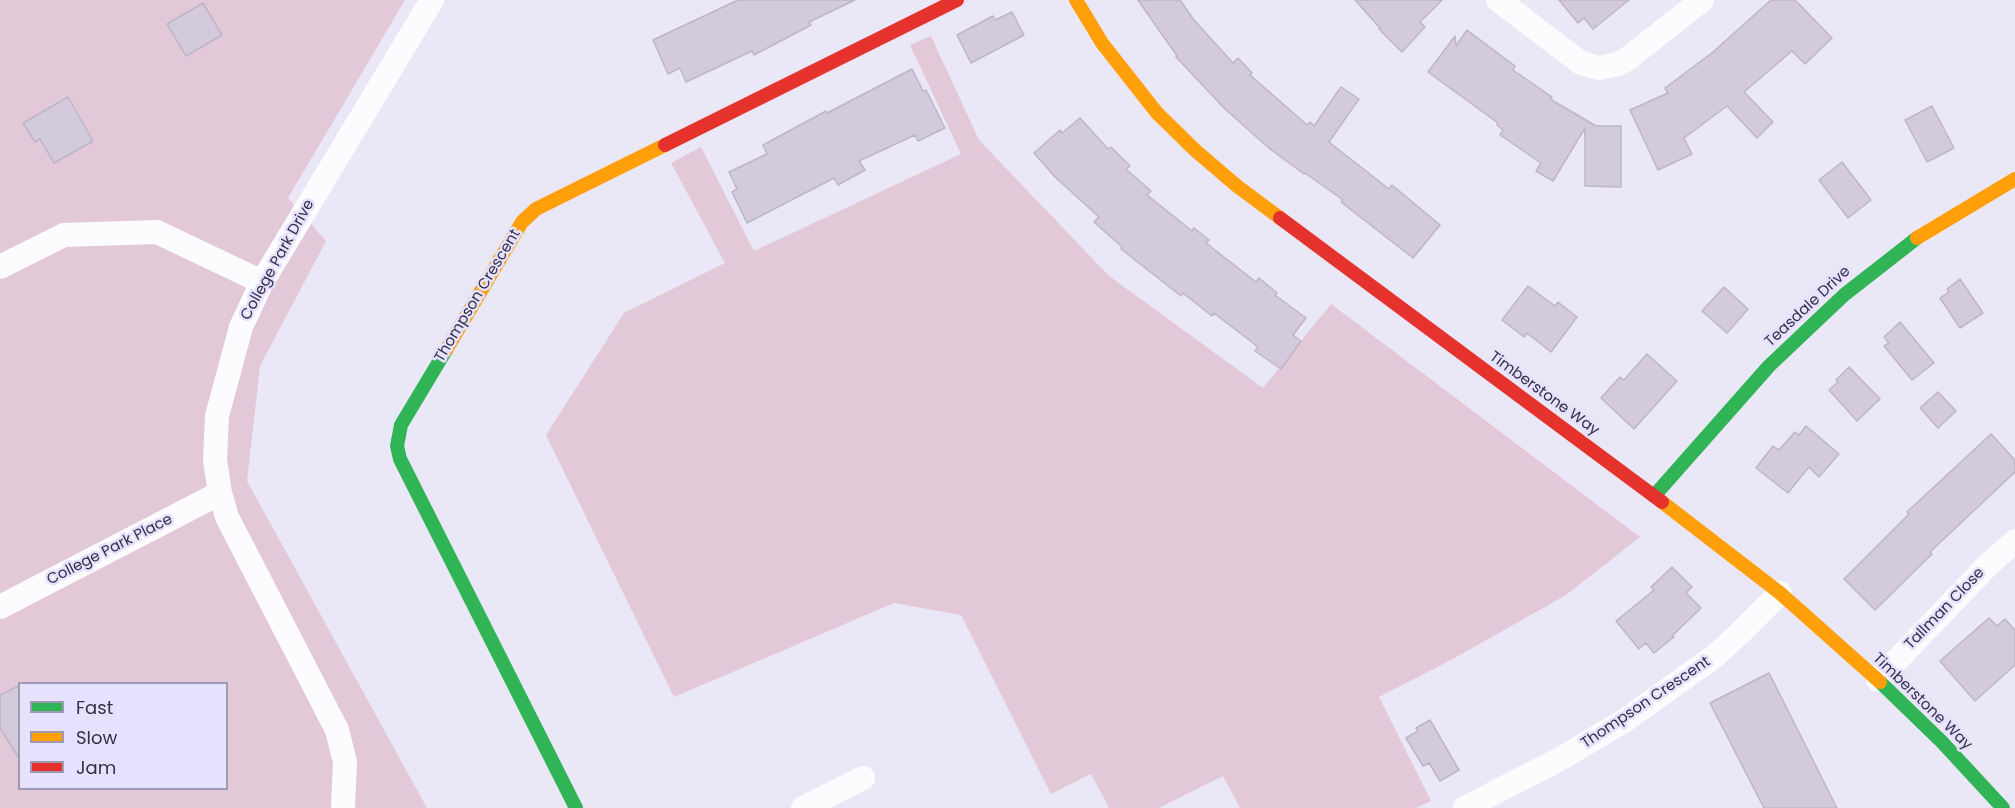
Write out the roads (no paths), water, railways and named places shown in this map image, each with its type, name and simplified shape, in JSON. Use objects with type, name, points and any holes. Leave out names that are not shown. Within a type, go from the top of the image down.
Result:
[{"type":"street","name":"College Park Drive","points":[[343,808],[345,762],[337,729],[227,517],[220,493],[215,460],[218,416],[241,327],[262,282],[432,0]]},
{"type":"street","name":"Thompson Crescent","points":[[576,808],[403,466],[397,446],[401,425],[522,222],[536,209],[957,0]]},
{"type":"street","name":"Timberstone Way","points":[[1076,0],[1102,43],[1124,73],[1157,113],[1196,151],[1237,186],[1654,496],[1780,593],[1878,680],[1942,742],[2003,808]]},
{"type":"street","points":[[1498,0],[1581,63],[1599,68],[1626,60],[1702,0]]},
{"type":"street","name":"Teasdale Drive","points":[[1654,496],[1769,366],[1844,295],[1924,233],[2015,179]]},
{"type":"street","points":[[0,267],[64,235],[157,232],[262,282]]},
{"type":"street","name":"College Park Place","points":[[0,607],[220,493]]},
{"type":"street","name":"Tallman Close","points":[[1878,680],[1989,564],[2015,541]]},
{"type":"street","name":"Thompson Crescent","points":[[1465,808],[1560,759],[1634,714],[1715,656],[1780,593]]},
{"type":"street","points":[[803,808],[863,778]]}]
